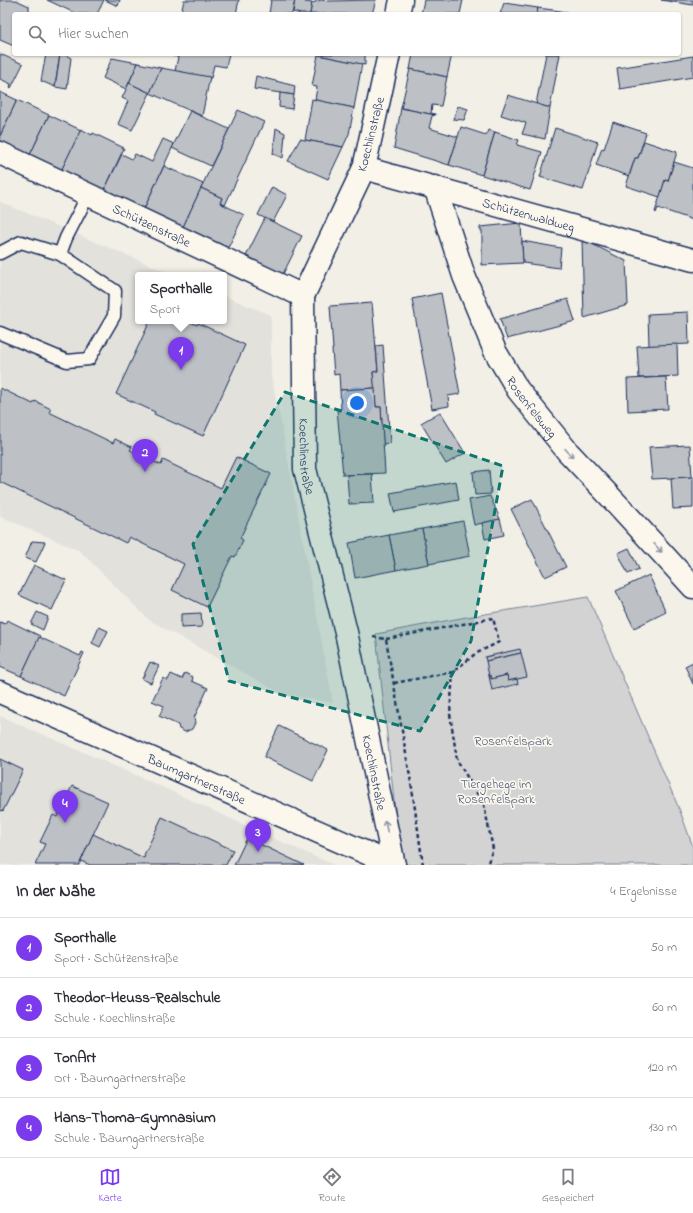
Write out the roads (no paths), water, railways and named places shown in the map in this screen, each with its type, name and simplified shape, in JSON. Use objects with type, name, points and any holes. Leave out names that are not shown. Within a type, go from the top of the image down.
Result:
[{"type":"street","points":[[398,12],[401,0]]},
{"type":"street","name":"Koechlinstraße","points":[[389,56],[364,168],[303,296],[305,469],[346,632],[394,865]]},
{"type":"street","name":"Schützenstraße","points":[[0,153],[303,296]]},
{"type":"street","name":"Schützenwaldweg","points":[[364,168],[693,260]]},
{"type":"street","name":"Rosenfelsweg","points":[[436,187],[464,276],[495,351],[518,390],[568,452],[693,587]]},
{"type":"street","name":"Baumgartnerstraße","points":[[0,692],[394,865]]},
{"type":"lane","points":[[60,254],[66,238],[88,195]]},
{"type":"lane","points":[[0,253],[21,242],[60,254],[115,291],[114,316],[89,359],[67,361],[0,333]]},
{"type":"place","name":"Sporthalle","points":[[181,370]]},
{"type":"place","name":"Theodor-Heuss-Realschule","points":[[145,472]]},
{"type":"place","name":"Hans-Thoma-Gymnasium","points":[[65,823]]},
{"type":"place","name":"TonArt","points":[[258,852]]},
{"type":"park label","name":"Rosenfelspark","points":[[513,740]]},
{"type":"park label","name":"Tiergehege im Rosenfelspark","points":[[496,790]]}]
